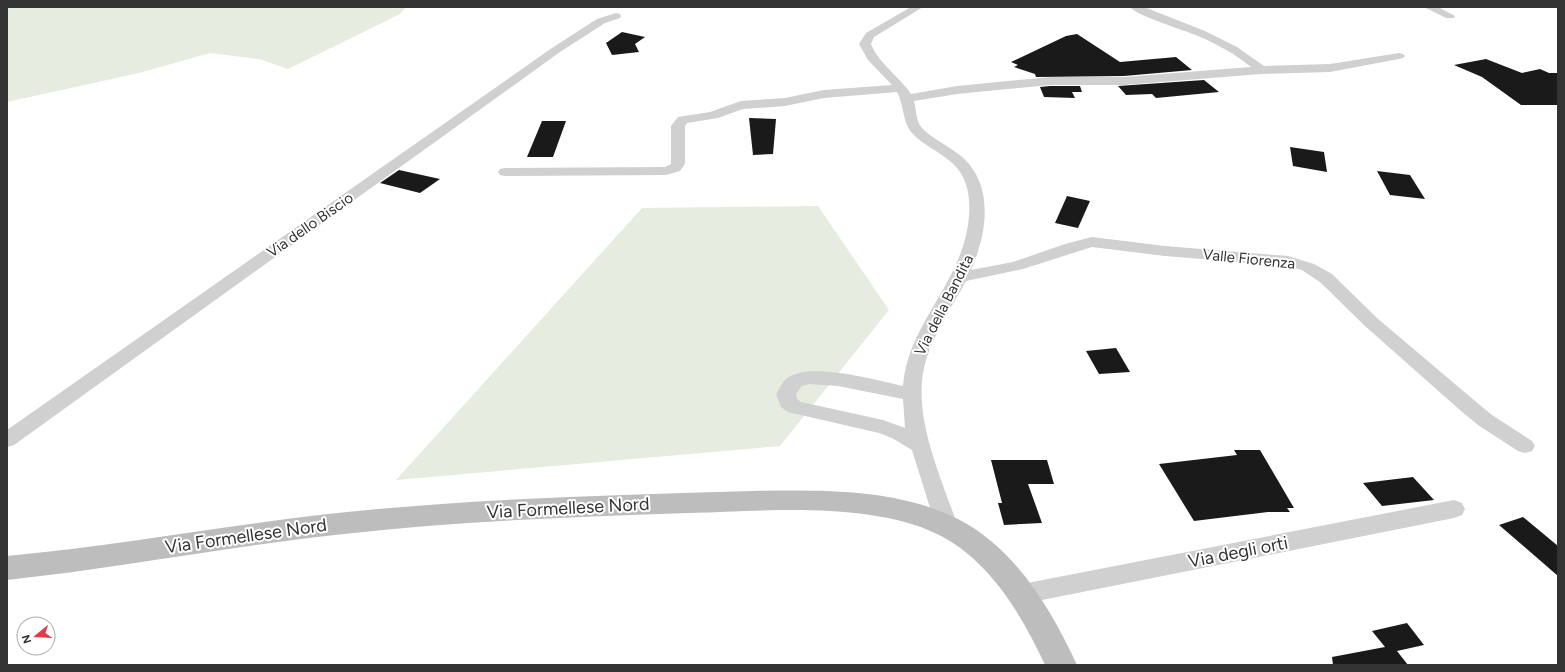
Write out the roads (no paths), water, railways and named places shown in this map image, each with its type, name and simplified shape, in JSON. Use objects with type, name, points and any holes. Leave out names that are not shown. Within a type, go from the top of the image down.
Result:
[{"type":"street","points":[[904,93],[870,54],[866,46],[866,42],[870,35],[918,7]]},
{"type":"street","points":[[1135,7],[1232,47],[1250,59],[1261,70]]},
{"type":"street","points":[[1429,7],[1450,16]]},
{"type":"street","name":"Via dello Biscio","points":[[7,440],[556,50],[601,21],[616,16]]},
{"type":"street","points":[[505,172],[666,171],[675,168],[678,164],[678,126],[683,120],[713,115],[741,105],[785,102],[828,94],[904,93],[957,90],[1041,82],[1124,81],[1261,70],[1338,67],[1399,56]]},
{"type":"street","name":"Via della Bandita","points":[[904,93],[912,124],[916,129],[960,162],[974,183],[977,204],[976,236],[972,252],[960,277],[941,307],[920,348],[913,376],[914,420],[920,446],[947,527]]},
{"type":"street","name":"Valle Fiorenza","points":[[960,277],[1013,268],[1071,247],[1092,242],[1165,251],[1288,261],[1302,264],[1315,270],[1326,278],[1371,322],[1485,420],[1525,446]]},
{"type":"street","points":[[913,395],[875,386],[809,377],[795,381],[788,391],[786,398],[792,405],[798,408],[883,427],[899,433],[920,446]]},
{"type":"street","name":"Via Formellese Nord","points":[[7,568],[314,526],[578,507],[759,501],[834,503],[904,512],[947,527],[986,555],[1022,594],[1041,623],[1061,665]]},
{"type":"street","name":"Via degli orti","points":[[1022,594],[1454,509]]}]
